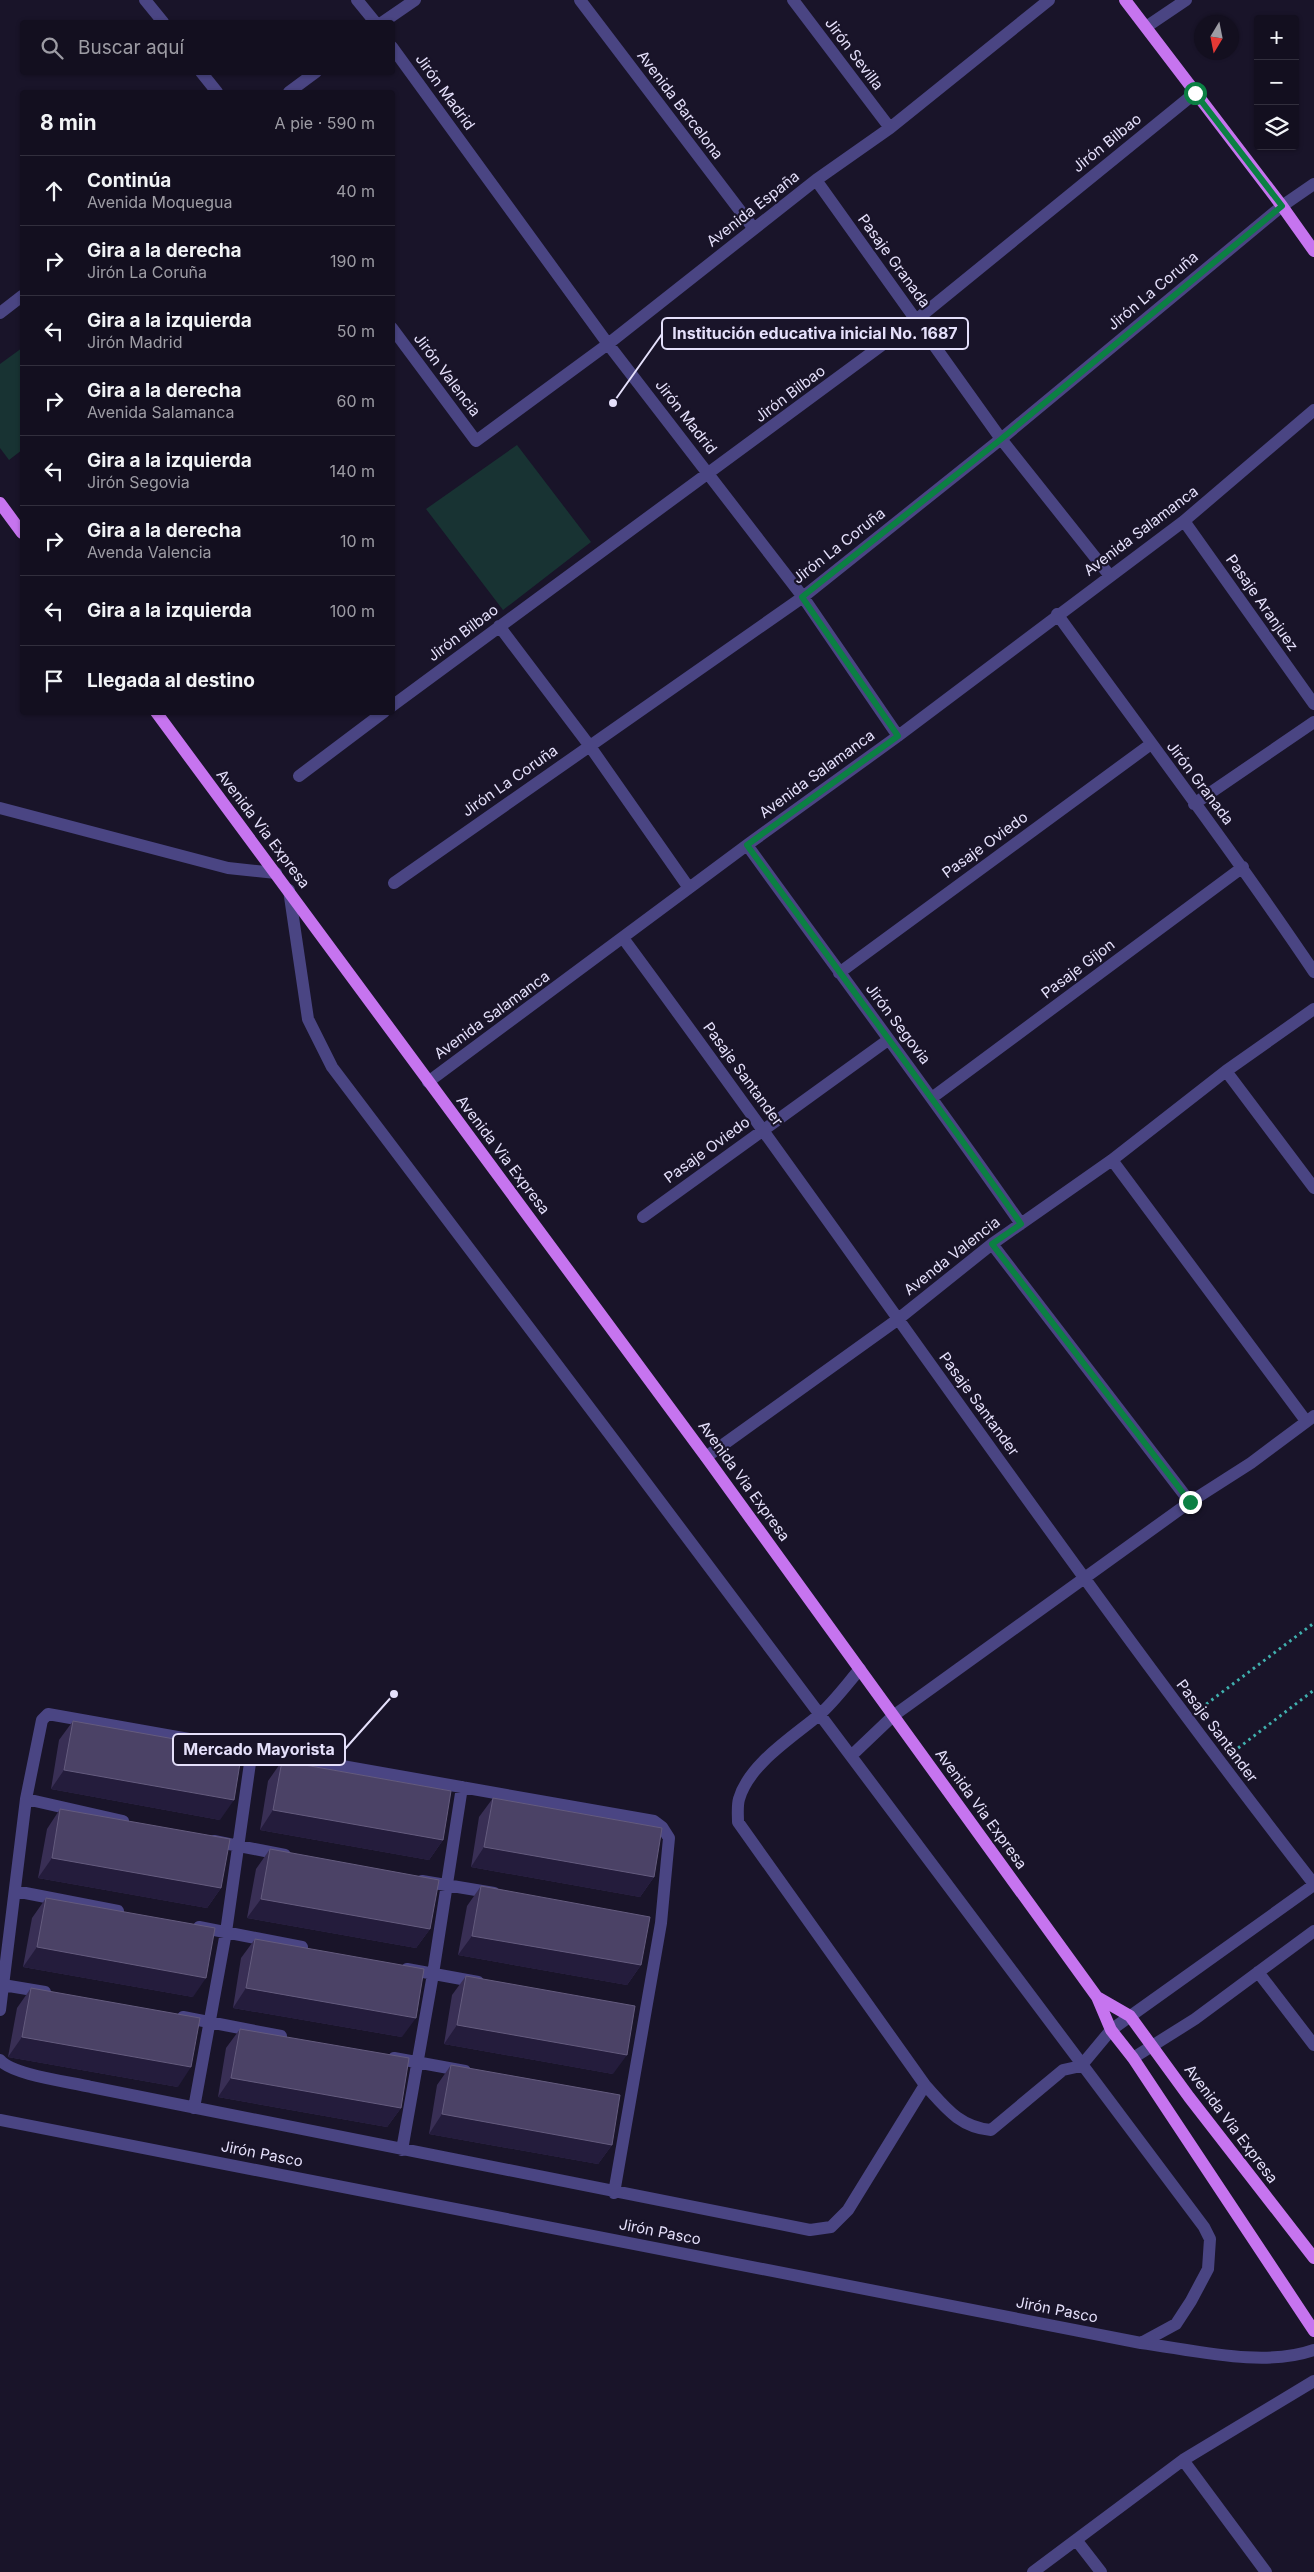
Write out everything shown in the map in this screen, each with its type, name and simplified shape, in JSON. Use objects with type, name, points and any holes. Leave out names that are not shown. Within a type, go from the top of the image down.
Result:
[{"type":"main road","points":[[1125,0],[1282,206],[1314,251]]},
{"type":"main road","points":[[0,503],[20,530]]},
{"type":"main road","name":"Avenida Via Expresa","points":[[158,715],[706,1456],[1097,1997],[1130,2016],[1188,2097],[1314,2258]]},
{"type":"main road","points":[[1097,1997],[1111,2030],[1133,2058],[1314,2330]]},
{"type":"street","points":[[145,0],[161,20]]},
{"type":"street","points":[[357,0],[373,20]]},
{"type":"street","points":[[386,20],[415,0]]},
{"type":"street","name":"Avenida Barcelona","points":[[580,0],[754,229]]},
{"type":"street","name":"Jirón Sevilla","points":[[792,0],[890,128]]},
{"type":"street","name":"Avenida España","points":[[476,441],[608,344],[816,180],[890,128],[1049,0]]},
{"type":"street","points":[[1146,28],[1186,0]]},
{"type":"street","name":"Jirón Madrid","points":[[395,50],[608,344],[710,474],[802,597],[898,736]]},
{"type":"street","points":[[203,75],[215,90]]},
{"type":"street","points":[[292,90],[312,75]]},
{"type":"street","name":"Jirón Bilbao","points":[[395,704],[498,626],[710,474],[916,320],[1195,93]]},
{"type":"street","name":"Pasaje Granada","points":[[816,180],[1000,440],[1110,576]]},
{"type":"street","name":"Jirón La Coruña","points":[[394,883],[802,597],[1000,440],[1282,206],[1314,184]]},
{"type":"street","points":[[0,313],[20,298]]},
{"type":"street","name":"Jirón Valencia","points":[[395,332],[476,441]]},
{"type":"street","name":"Avenida Salamanca","points":[[428,1082],[747,845],[898,736],[1184,521],[1314,410]]},
{"type":"street","name":"Pasaje Aranjuez","points":[[1184,521],[1314,704]]},
{"type":"street","name":"Jirón Granada","points":[[1058,614],[1194,804],[1243,867],[1314,972]]},
{"type":"street","points":[[498,626],[589,745],[689,888]]},
{"type":"street","points":[[299,776],[380,715]]},
{"type":"street","points":[[1194,804],[1314,722]]},
{"type":"street","name":"Pasaje Oviedo","points":[[839,972],[1151,744]]},
{"type":"street","points":[[0,808],[219,866],[276,873]]},
{"type":"street","name":"Jirón Segovia","points":[[747,845],[888,1040],[933,1097],[1021,1224]]},
{"type":"street","name":"Pasaje Gijon","points":[[933,1097],[1243,867]]},
{"type":"street","points":[[289,890],[308,1019],[332,1067],[852,1756],[1081,2066],[1194,2214],[1210,2240],[1208,2269],[1176,2324],[1141,2343]]},
{"type":"street","name":"Pasaje Santander","points":[[623,938],[764,1129],[897,1320],[1086,1578],[1186,1719],[1314,1885]]},
{"type":"street","name":"Avenda Valencia","points":[[706,1456],[897,1320],[992,1244],[1112,1160],[1226,1071],[1314,1009]]},
{"type":"street","name":"Pasaje Oviedo","points":[[643,1217],[888,1040]]},
{"type":"street","points":[[1226,1071],[1314,1188]]},
{"type":"street","points":[[852,1756],[893,1716],[1190,1502],[1251,1463],[1310,1419],[1112,1160]]},
{"type":"street","points":[[992,1244],[1190,1502]]},
{"type":"street","points":[[860,1669],[820,1714],[799,1728],[751,1774],[738,1801],[738,1822],[925,2085],[950,2113],[973,2128],[991,2130],[1063,2070],[1081,2066],[1111,2030],[1314,1885]]},
{"type":"street","points":[[0,2010],[26,1800],[42,1720],[48,1714],[252,1748],[654,1821],[662,1827],[669,1838],[625,2100],[614,2193]]},
{"type":"street","points":[[194,2108],[226,1932],[252,1748]]},
{"type":"street","points":[[402,2150],[433,1974],[462,1787]]},
{"type":"street","points":[[26,1800],[132,1823]]},
{"type":"street","points":[[200,1838],[295,1857]]},
{"type":"street","points":[[409,1878],[505,1896]]},
{"type":"street","points":[[15,1892],[130,1914]]},
{"type":"street","points":[[188,1925],[311,1949]]},
{"type":"street","points":[[1133,2058],[1195,2019],[1314,1930]]},
{"type":"street","points":[[395,1967],[491,1984]]},
{"type":"street","points":[[1258,1972],[1314,2045]]},
{"type":"street","points":[[3,1984],[59,1995]]},
{"type":"street","points":[[172,2016],[295,2039]]},
{"type":"street","points":[[380,2055],[476,2073]]},
{"type":"street","points":[[0,2060],[4,2064],[22,2071],[194,2108],[614,2193],[810,2230],[831,2227],[848,2210],[925,2085]]},
{"type":"street","name":"Jirón Pasco","points":[[0,2120],[1141,2343],[1267,2359],[1302,2354],[1314,2350]]},
{"type":"street","points":[[1033,2572],[1183,2460],[1314,2381]]},
{"type":"street","points":[[1183,2460],[1266,2572]]},
{"type":"street","points":[[1077,2541],[1101,2572]]},
{"type":"path","points":[[1186,1719],[1314,1623]]},
{"type":"path","points":[[1219,1763],[1314,1690]]},
{"type":"green space","points":[[20,349],[20,452],[9,460],[0,448],[0,364]]},
{"type":"green space","points":[[517,445],[591,542],[503,610],[426,509]]},
{"type":"building","points":[[73,1721],[242,1751],[234,1800],[64,1770]]},
{"type":"building","points":[[282,1761],[451,1791],[443,1840],[273,1810]]},
{"type":"building","points":[[493,1798],[662,1828],[654,1877],[484,1847]]},
{"type":"building","points":[[60,1809],[230,1839],[221,1888],[52,1858]]},
{"type":"building","points":[[270,1849],[439,1880],[430,1929],[261,1899]]},
{"type":"building","points":[[481,1886],[650,1917],[641,1965],[472,1936]]},
{"type":"building","points":[[46,1898],[215,1928],[206,1978],[37,1947]]},
{"type":"building","points":[[255,1939],[424,1969],[416,2018],[246,1988]]},
{"type":"building","points":[[466,1976],[635,2006],[627,2055],[457,2025]]},
{"type":"building","points":[[31,1988],[200,2018],[191,2067],[22,2037]]},
{"type":"building","points":[[240,2029],[409,2058],[401,2108],[231,2078]]},
{"type":"building","points":[[451,2065],[620,2095],[612,2145],[442,2114]]},
{"type":"place","name":"Institución educativa inicial No. 1687","points":[[613,403]]},
{"type":"place","name":"Mercado Mayorista","points":[[394,1694]]},
{"type":"route","points":[[1190,1502],[992,1244],[1021,1224],[933,1097],[888,1040],[747,845],[898,736],[802,597],[1000,440],[1282,206],[1195,93]]}]
